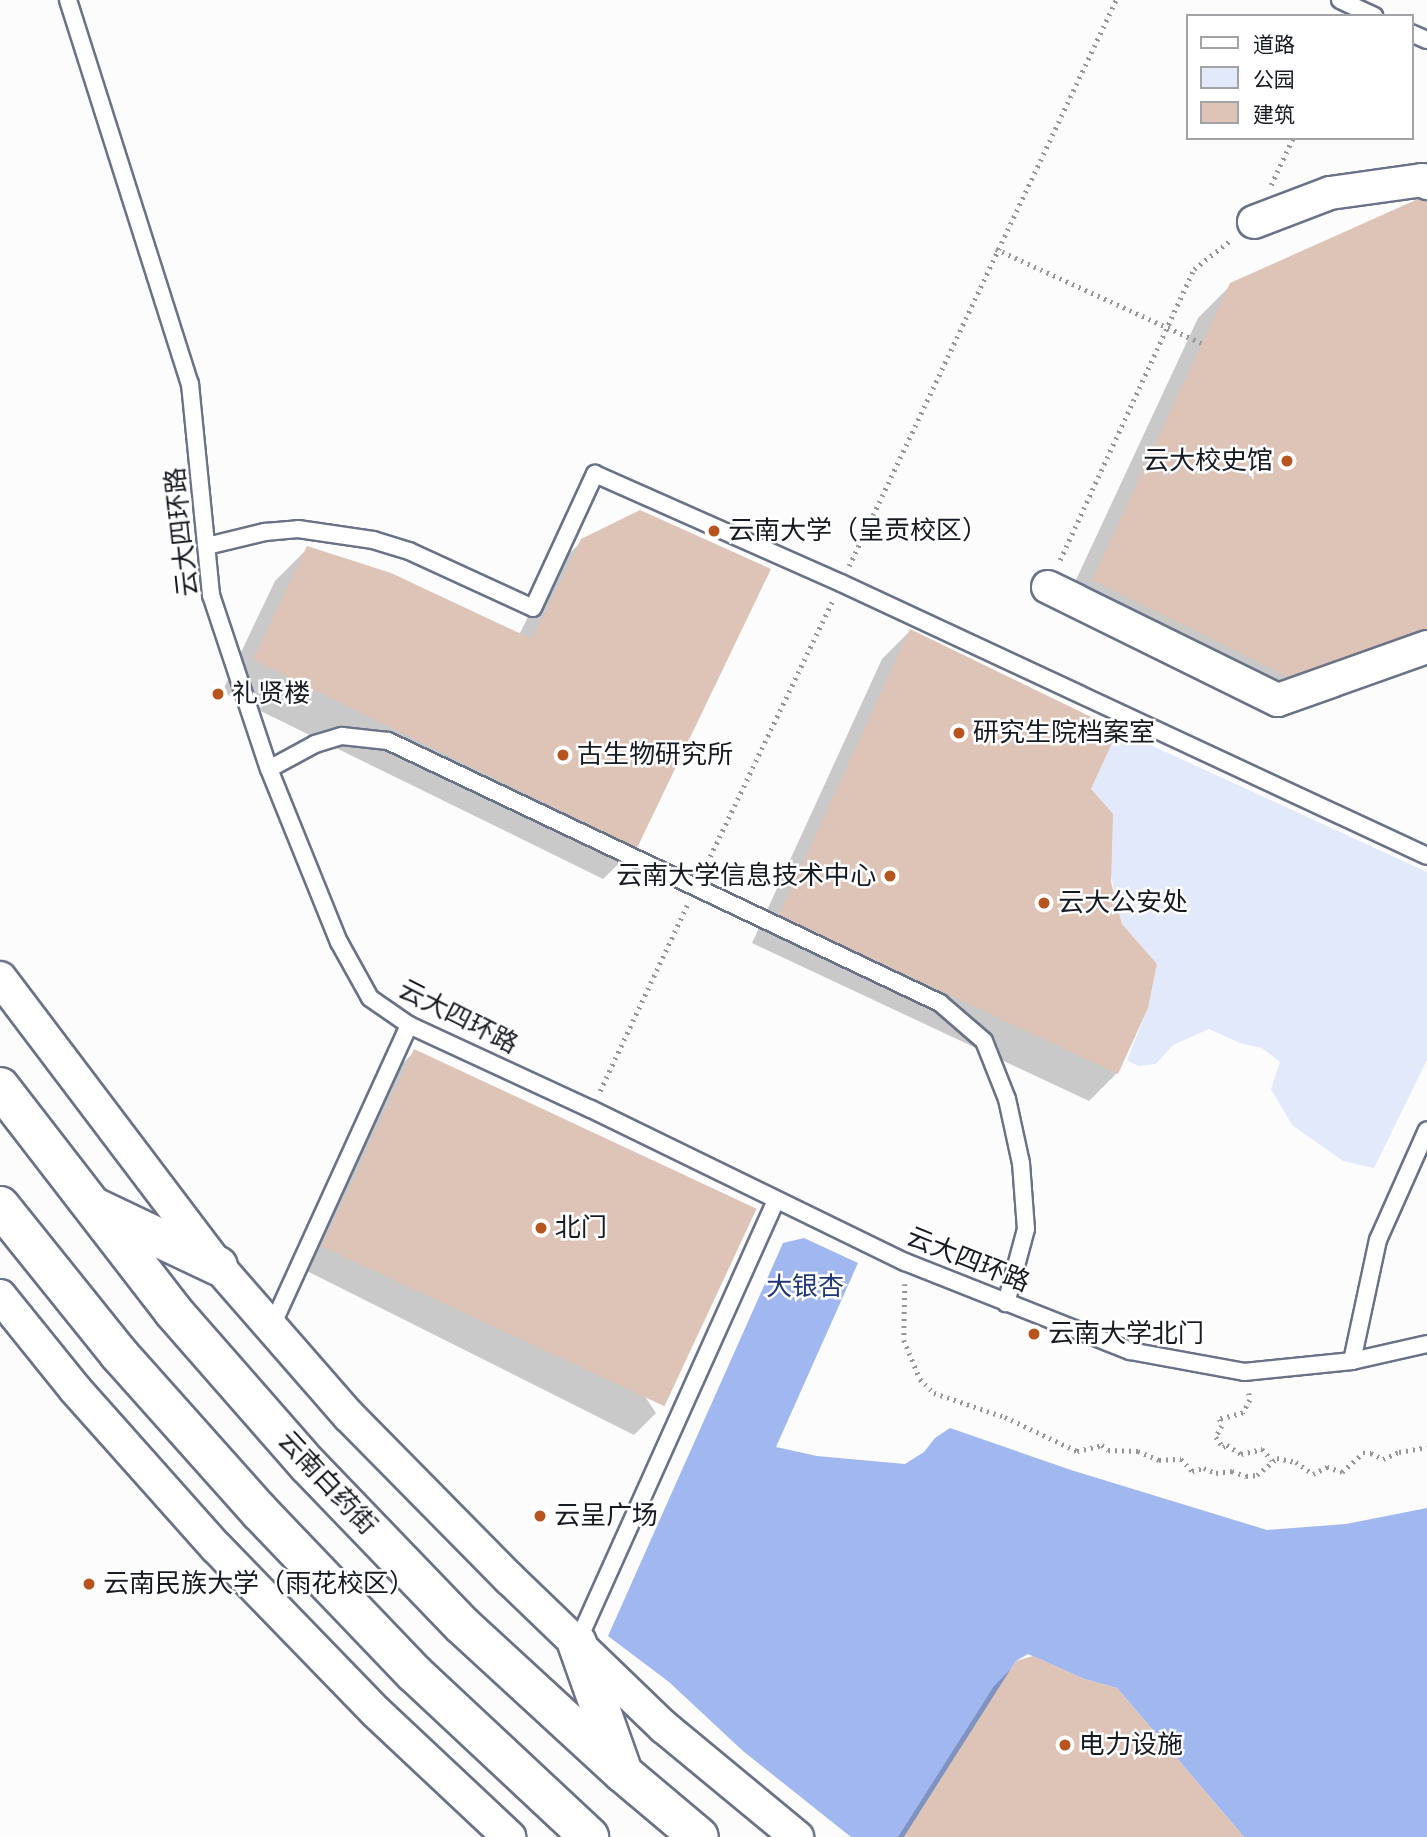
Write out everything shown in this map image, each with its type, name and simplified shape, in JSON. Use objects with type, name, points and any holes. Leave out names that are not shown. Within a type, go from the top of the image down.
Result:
[{"type":"main road","name":"云南白药街","points":[[0,1087],[173,1311],[308,1465],[462,1625],[623,1773],[699,1837]]},
{"type":"main road","points":[[88,1204],[218,1266]]},
{"type":"main road","points":[[0,1206],[119,1354],[260,1512],[414,1673],[589,1837]]},
{"type":"main road","points":[[577,1643],[623,1773]]},
{"type":"street","points":[[1254,222],[1330,193],[1422,180],[1427,183]]},
{"type":"street","points":[[1048,587],[1278,699],[1427,647]]},
{"type":"street","points":[[0,978],[218,1266],[349,1416],[664,1727],[797,1837]]},
{"type":"street","points":[[0,1296],[75,1389],[216,1548],[376,1712],[509,1837]]},
{"type":"lane","name":"云大四环路","points":[[68,0],[190,384],[211,595],[269,769],[338,942],[370,998],[409,1025],[591,1109],[905,1262],[1130,1351],[1244,1372],[1352,1361],[1427,1344]]},
{"type":"lane","points":[[1340,0],[1370,14]]},
{"type":"lane","points":[[207,546],[265,532],[298,529],[373,540],[409,551],[533,608],[595,474],[841,583],[1427,856]]},
{"type":"lane","points":[[269,769],[315,744],[342,736],[388,741],[940,1003],[984,1041],[1007,1099],[1021,1163],[1026,1229],[1006,1303]]},
{"type":"lane","points":[[271,1328],[409,1025]]},
{"type":"lane","points":[[1352,1361],[1378,1240],[1427,1130]]},
{"type":"lane","points":[[577,1643],[776,1200]]},
{"type":"path","points":[[591,1109],[1116,0]]},
{"type":"path","points":[[1290,145],[1292,140]]},
{"type":"path","points":[[996,249],[1201,343]]},
{"type":"path","points":[[1048,587],[1194,269]]},
{"type":"path","points":[[905,1262],[904,1340],[920,1380],[934,1393],[1005,1417],[1077,1451],[1102,1445],[1108,1450],[1138,1451],[1159,1460],[1181,1460],[1192,1471],[1204,1468],[1216,1473],[1232,1471],[1246,1476],[1257,1475],[1272,1460]]},
{"type":"path","points":[[1244,1372],[1250,1400],[1243,1413],[1220,1419],[1222,1426],[1216,1437],[1223,1447],[1227,1445],[1241,1454],[1262,1449],[1272,1460],[1296,1462],[1313,1475],[1327,1467],[1342,1472],[1363,1453],[1371,1453],[1383,1459],[1399,1452],[1427,1447]]},
{"type":"green space","points":[[1118,730],[1427,872],[1427,1060],[1374,1168],[1343,1161],[1292,1125],[1271,1089],[1280,1062],[1262,1048],[1240,1043],[1209,1029],[1173,1045],[1156,1064],[1138,1066],[1127,1060],[1148,1008],[1157,964],[1122,924],[1091,789]]},
{"type":"green space","name":"大银杏","points":[[804,1238],[858,1263],[776,1447],[817,1456],[905,1464],[924,1452],[935,1438],[950,1428],[1071,1470],[1267,1530],[1346,1524],[1427,1508],[1427,1837],[1244,1837],[1117,1688],[1084,1679],[1028,1654],[1016,1661],[904,1837],[851,1837],[743,1751],[669,1682],[608,1636],[783,1243]]},
{"type":"building","name":"云大校史馆","points":[[1418,199],[1427,201],[1427,629],[1288,677],[1092,580],[1230,283]]},
{"type":"building","name":"古生物研究所","points":[[640,510],[771,569],[637,848],[253,660],[307,546],[391,573],[532,639],[581,539]]},
{"type":"building","points":[[910,629],[1118,730],[1091,789],[1113,814],[1111,882],[1122,924],[1157,964],[1148,1008],[1118,1074],[779,915]]},
{"type":"building","name":"北门","points":[[414,1049],[757,1209],[664,1406],[322,1247]]},
{"type":"building","name":"电力设施","points":[[1033,1656],[1084,1679],[1117,1688],[1244,1837],[904,1837],[1016,1661]]},
{"type":"place","name":"云大校史馆","points":[[1287,461]]},
{"type":"place","name":"云南大学（呈贡校区）","points":[[714,531]]},
{"type":"place","name":"礼贤楼","points":[[218,694]]},
{"type":"place","name":"研究生院档案室","points":[[959,733]]},
{"type":"place","name":"古生物研究所","points":[[563,755]]},
{"type":"place","name":"云南大学信息技术中心","points":[[890,876]]},
{"type":"place","name":"云大公安处","points":[[1044,903]]},
{"type":"place","name":"北门","points":[[541,1228]]},
{"type":"place","name":"云南大学北门","points":[[1034,1334]]},
{"type":"place","name":"云呈广场","points":[[540,1516]]},
{"type":"place","name":"云南民族大学（雨花校区）","points":[[89,1584]]},
{"type":"place","name":"电力设施","points":[[1065,1745]]}]
